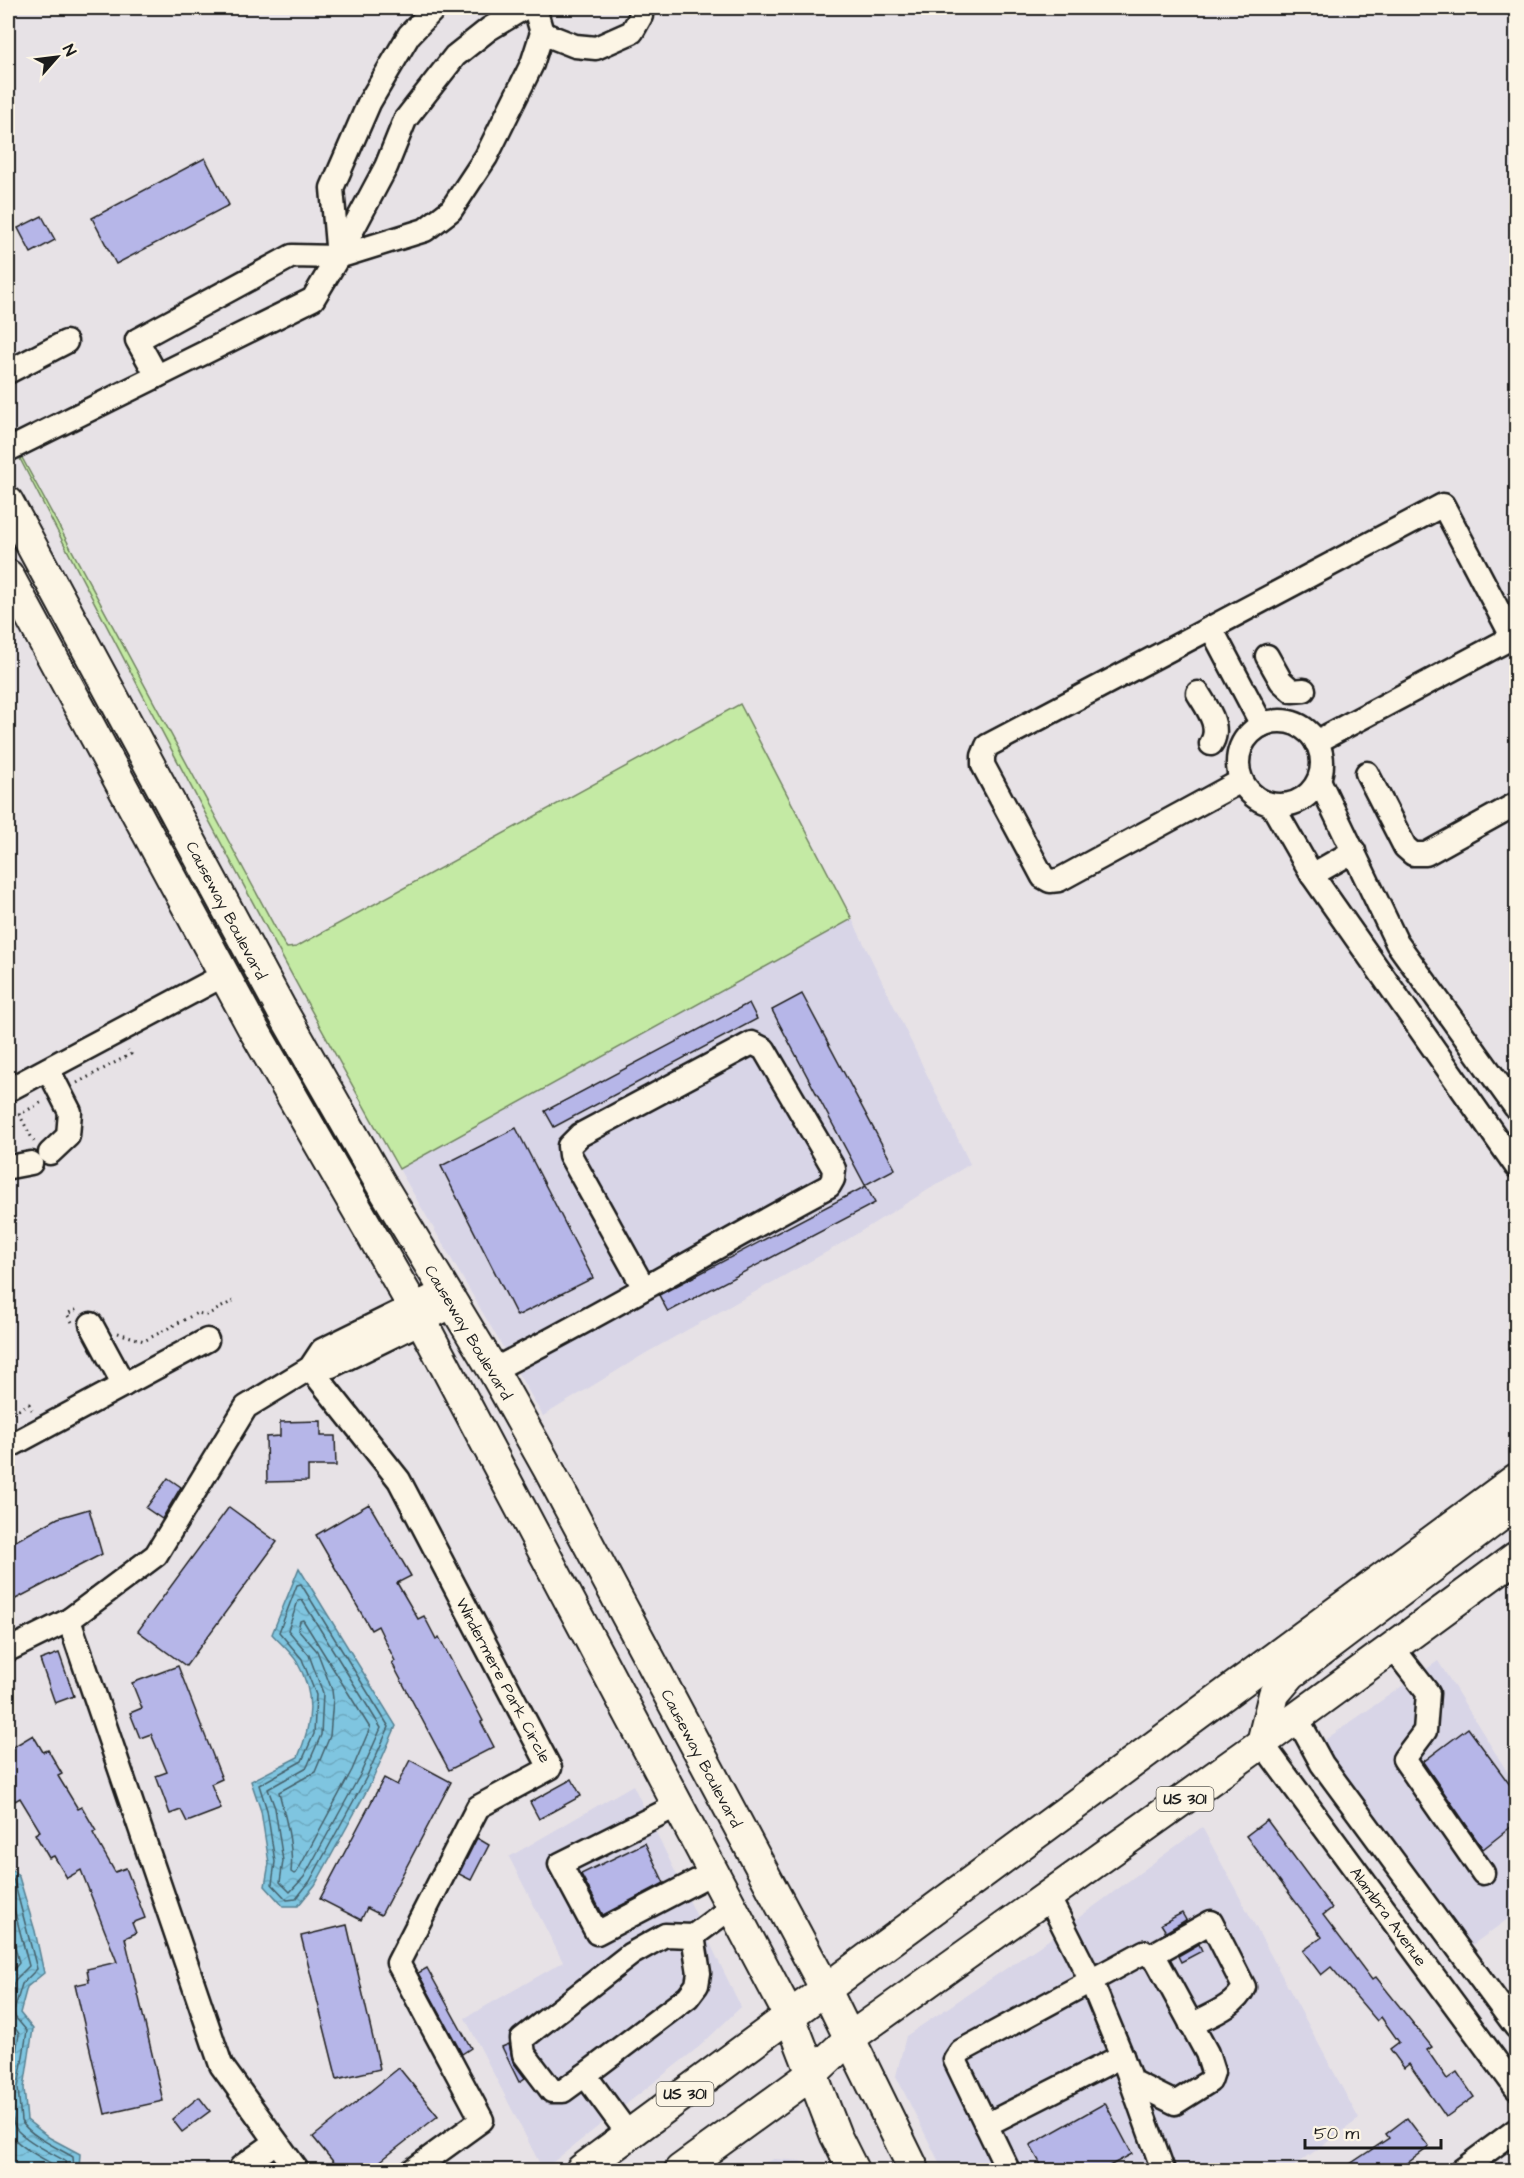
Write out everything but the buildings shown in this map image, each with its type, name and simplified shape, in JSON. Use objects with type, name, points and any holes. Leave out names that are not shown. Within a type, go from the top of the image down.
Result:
[{"type":"main road","name":"Causeway Boulevard","points":[[8,502],[281,1009],[382,1186],[493,1370],[549,1470],[825,1988],[914,2170]]},
{"type":"main road","name":"Causeway Boulevard","points":[[8,575],[224,975],[418,1314],[714,1872],[790,2017],[836,2136],[853,2170]]},
{"type":"main road","name":"US 301","points":[[581,2170],[1516,1479]]},
{"type":"main road","points":[[1262,1743],[1274,1694],[1291,1674],[1516,1504]]},
{"type":"main road","name":"US 301","points":[[680,2170],[812,2074],[850,2037],[1297,1718],[1516,1557]]},
{"type":"street","points":[[338,257],[332,188],[369,103],[409,35],[435,8]]},
{"type":"street","points":[[8,450],[313,298],[338,257],[386,167],[405,120],[455,56],[489,29],[524,8]]},
{"type":"street","points":[[157,376],[137,340],[292,255],[338,257],[425,230],[451,210],[486,157],[532,64],[542,33],[535,8]]},
{"type":"street","points":[[542,33],[575,46],[596,48],[632,32],[641,16],[640,8]]},
{"type":"street","points":[[8,372],[66,342]]},
{"type":"street","points":[[1241,781],[1059,880],[1050,881],[1043,877],[983,765],[983,756],[987,746],[1443,505],[1515,641],[1316,742]]},
{"type":"street","points":[[1211,628],[1262,725]]},
{"type":"street","points":[[1268,656],[1281,681],[1292,691],[1304,690]]},
{"type":"street","points":[[1198,693],[1215,727],[1216,736],[1211,744]]},
{"type":"street","points":[[1282,720],[1293,723],[1303,727],[1316,742],[1322,756],[1319,780],[1311,792],[1300,801],[1286,805],[1272,805],[1259,800],[1241,781],[1239,749],[1251,731],[1262,725],[1282,720]]},
{"type":"street","points":[[1367,773],[1405,847],[1413,854],[1426,854],[1516,804]]},
{"type":"street","points":[[1319,780],[1397,943],[1516,1108]]},
{"type":"street","points":[[1272,805],[1312,875],[1516,1166]]},
{"type":"street","points":[[1312,875],[1354,851]]},
{"type":"street","points":[[8,1090],[224,975]]},
{"type":"street","points":[[493,1370],[608,1310],[829,1186],[833,1179],[834,1169],[764,1049],[759,1045],[752,1042],[576,1137],[569,1146],[570,1155],[644,1288]]},
{"type":"street","points":[[8,1166],[40,1154],[68,1136],[70,1112],[48,1069]]},
{"type":"street","points":[[8,1650],[69,1620],[156,1555],[246,1407],[310,1368],[331,1366],[449,1298]]},
{"type":"street","points":[[91,1324],[124,1385]]},
{"type":"street","points":[[8,1447],[207,1340]]},
{"type":"street","name":"Windermere Park Circle","points":[[310,1368],[399,1480],[550,1768],[478,1807],[398,1963],[482,2120],[413,2170]]},
{"type":"street","points":[[69,1620],[221,2065],[297,2170]]},
{"type":"street","points":[[1393,1648],[1428,1694],[1425,1731],[1404,1759],[1484,1873]]},
{"type":"street","points":[[1297,1718],[1322,1764],[1516,2027]]},
{"type":"street","name":"Alambra Avenue","points":[[1262,1743],[1516,2088]]},
{"type":"street","points":[[678,1805],[560,1864],[597,1933],[714,1872]]},
{"type":"street","points":[[1048,1896],[1091,1981],[1122,2056],[1163,2170]]},
{"type":"street","points":[[693,1936],[699,1973],[697,1985],[688,1997],[563,2091],[552,2091],[524,2054],[522,2039],[631,1954],[665,1935],[693,1936],[732,1907]]},
{"type":"street","points":[[1150,1956],[1211,1922],[1244,1987],[1240,1996],[1233,2002],[1191,2025]]},
{"type":"street","points":[[1008,2170],[955,2060],[961,2051],[1144,1952],[1157,1961],[1207,2053],[1213,2072],[1210,2081],[1175,2103],[1131,2081]]},
{"type":"street","points":[[986,2125],[1122,2056]]},
{"type":"street","points":[[585,2074],[629,2135]]},
{"type":"street","points":[[1462,2170],[1516,2130]]},
{"type":"street","points":[[243,2170],[241,2167],[276,2142]]},
{"type":"path","points":[[73,1085],[130,1054],[127,1047]]},
{"type":"path","points":[[8,1121],[45,1101]]},
{"type":"path","points":[[20,1114],[40,1154]]},
{"type":"shaded area","points":[[852,919],[970,1164],[832,1249],[646,1353],[543,1416],[399,1169]]},
{"type":"shaded area","points":[[1438,1661],[1516,1786],[1516,1913],[1471,1946],[1331,1758],[1322,1742]]},
{"type":"shaded area","points":[[633,1785],[741,2007],[700,2046],[543,2170],[465,2018],[563,1962],[509,1857]]},
{"type":"shaded area","points":[[1202,1827],[1359,2119],[1289,2170],[943,2170],[896,2076],[906,2036],[1047,1941]]},
{"type":"shaded area","points":[[774,2159],[801,2161],[808,2170],[747,2170]]},
{"type":"green space","points":[[20,454],[287,948],[296,947],[740,704],[852,919],[399,1169],[301,992],[111,635],[18,455]]},
{"type":"water","points":[[299,1568],[396,1726],[372,1781],[315,1885],[298,1906],[283,1906],[265,1886],[269,1863],[261,1811],[251,1781],[298,1757],[309,1721],[309,1698],[303,1674],[295,1658],[272,1634]]},
{"type":"water","points":[[8,1865],[19,1877],[35,1931],[44,1973],[27,1987],[20,2013],[33,2029],[24,2088],[27,2120],[50,2138],[80,2154],[79,2170],[8,2170]]}]
